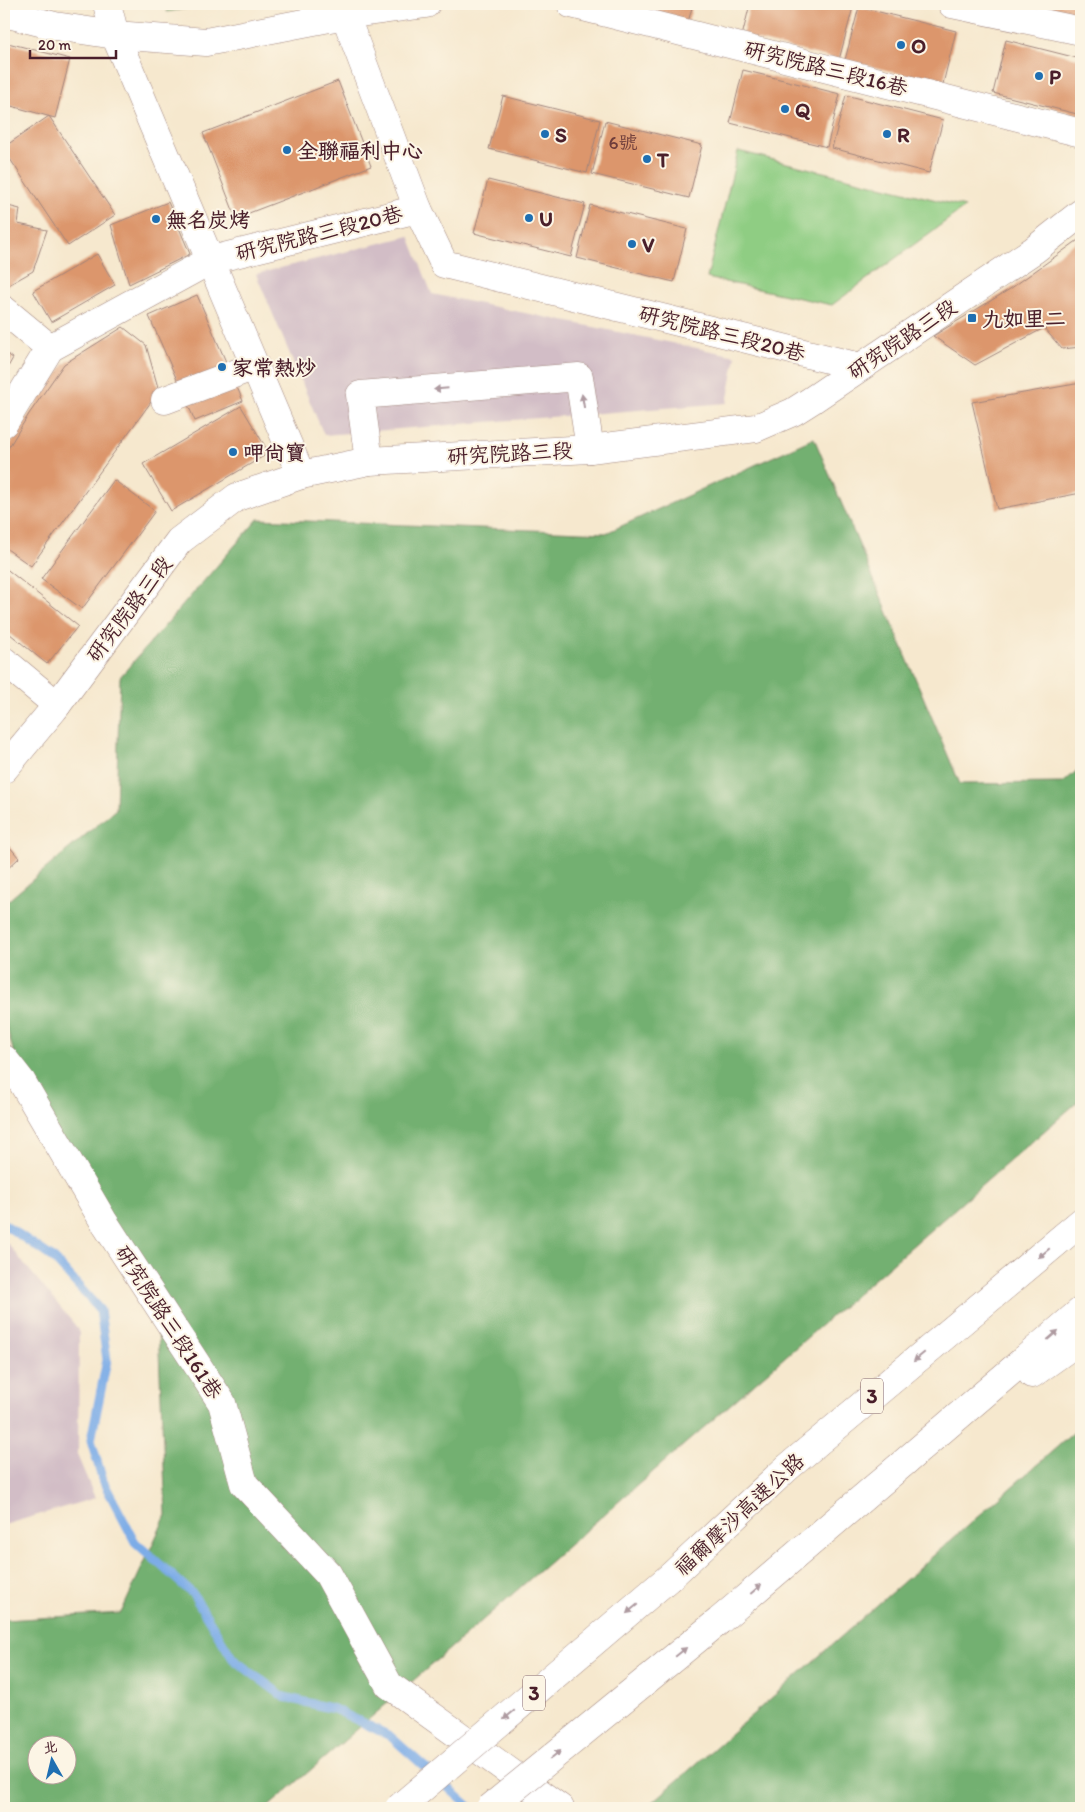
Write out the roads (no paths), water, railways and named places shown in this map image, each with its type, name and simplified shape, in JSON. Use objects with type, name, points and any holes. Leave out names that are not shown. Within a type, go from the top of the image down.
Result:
[{"type":"main road","points":[[4,13],[55,26],[110,17],[206,42],[344,15],[426,4]]},
{"type":"main road","name":"研究院路三段16巷","points":[[571,4],[1081,132]]},
{"type":"main road","points":[[952,4],[1081,31]]},
{"type":"main road","points":[[344,15],[418,209]]},
{"type":"main road","points":[[110,17],[301,475]]},
{"type":"main road","name":"研究院路三段20巷","points":[[4,423],[50,348],[211,260],[418,209],[444,264],[860,367]]},
{"type":"main road","name":"研究院路三段","points":[[4,769],[57,704],[179,541],[238,497],[301,475],[369,461],[590,449],[756,428],[793,412],[1034,250],[1081,213]]},
{"type":"main road","points":[[4,310],[50,348]]},
{"type":"main road","points":[[165,400],[255,366]]},
{"type":"main road","points":[[369,461],[360,395],[579,377],[590,449]]},
{"type":"main road","points":[[4,660],[57,704]]},
{"type":"main road","name":"研究院路三段161巷","points":[[4,1059],[22,1082],[104,1222],[222,1403],[244,1484],[328,1574],[390,1685],[560,1808]]},
{"type":"main road","name":"福爾摩沙高速公路","points":[[399,1808],[670,1578],[787,1468],[1081,1222]]},
{"type":"main road","points":[[490,1808],[719,1621],[1081,1311]]},
{"type":"main road","points":[[869,1492],[1081,1338]]},
{"type":"waterway","points":[[4,1224],[53,1258],[100,1310],[107,1360],[91,1440],[103,1481],[135,1542],[193,1594],[233,1659],[284,1697],[334,1709],[390,1736],[471,1808]]},
{"type":"place","name":"O","points":[[901,45]]},
{"type":"place","name":"P","points":[[1039,76]]},
{"type":"place","name":"Q","points":[[785,109]]},
{"type":"place","name":"S","points":[[545,134]]},
{"type":"place","name":"R","points":[[887,134]]},
{"type":"place","name":"全聯福利中心","points":[[287,150]]},
{"type":"place","name":"T","points":[[647,159]]},
{"type":"place","name":"U","points":[[529,218]]},
{"type":"place","name":"無名炭烤","points":[[156,219]]},
{"type":"place","name":"V","points":[[632,244]]},
{"type":"place","name":"九如里二","points":[[972,318]]},
{"type":"place","name":"家常熱炒","points":[[222,367]]},
{"type":"place","name":"呷尚寶","points":[[233,452]]}]
